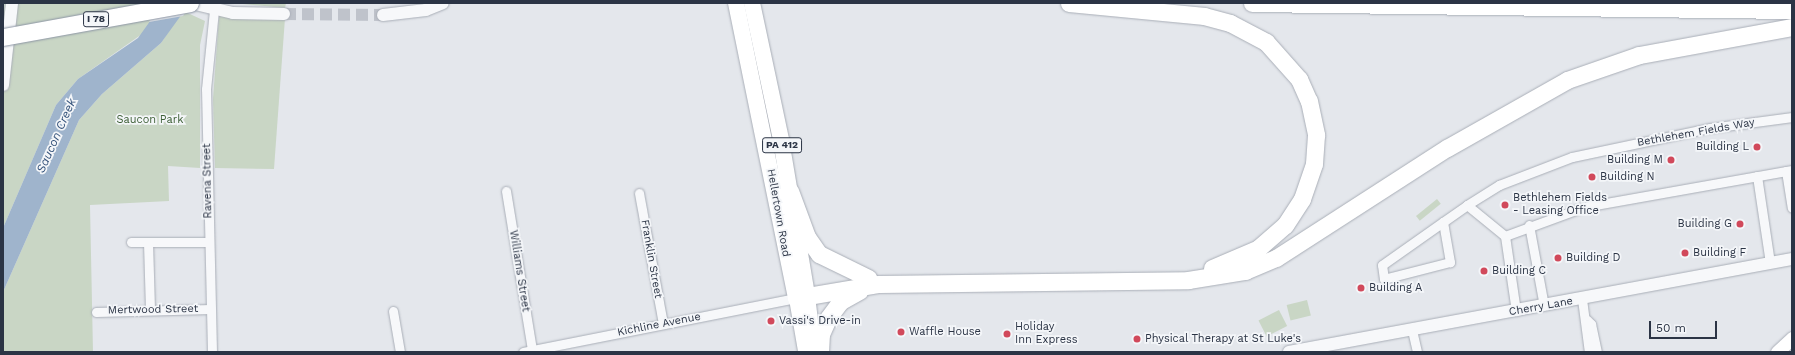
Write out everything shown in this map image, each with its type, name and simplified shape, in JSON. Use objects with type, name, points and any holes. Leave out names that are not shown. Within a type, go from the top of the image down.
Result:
[{"type":"highway","name":"I 78","points":[[3,37],[192,3]]},
{"type":"highway","name":"Hellertown Road","points":[[736,3],[801,293]]},
{"type":"highway","name":"Hellertown Road","points":[[752,3],[790,191],[801,293]]},
{"type":"highway","points":[[801,293],[874,281],[1210,268],[1250,254],[1274,236],[1294,214],[1309,182],[1316,135],[1304,89],[1276,50],[1254,34],[1216,18],[1069,3]]},
{"type":"highway","points":[[1252,3],[1792,10]]},
{"type":"highway","points":[[790,191],[807,237],[819,254],[874,281],[1188,280],[1245,270],[1276,258],[1447,148],[1567,80],[1639,55],[1792,27]]},
{"type":"highway","points":[[820,352],[824,326],[839,304],[874,281]]},
{"type":"main road","name":"Hellertown Road","points":[[801,293],[805,352]]},
{"type":"main road","name":"Hellertown Road","points":[[801,293],[814,352]]},
{"type":"main road","points":[[1777,352],[1792,338]]},
{"type":"street","points":[[3,85],[12,3]]},
{"type":"street","points":[[192,3],[214,10],[284,14]]},
{"type":"street","points":[[383,15],[426,10],[443,3]]},
{"type":"street","name":"Ravena Street","points":[[212,352],[206,89],[214,10]]},
{"type":"street","name":"Bethlehem Fields Way","points":[[1442,222],[1450,262],[1384,279],[1382,265],[1467,204],[1499,185],[1572,157],[1710,128],[1792,117]]},
{"type":"street","points":[[1505,236],[1529,225],[1584,207],[1789,171],[1792,208]]},
{"type":"street","points":[[1757,176],[1770,263]]},
{"type":"street","name":"Williams Street","points":[[506,192],[528,351]]},
{"type":"street","name":"Franklin Street","points":[[639,194],[663,324]]},
{"type":"street","points":[[1467,204],[1505,236],[1516,311]]},
{"type":"street","points":[[1529,225],[1544,306]]},
{"type":"street","points":[[131,242],[209,242]]},
{"type":"street","points":[[148,242],[150,309]]},
{"type":"street","name":"Cherry Lane","points":[[1289,352],[1792,259]]},
{"type":"street","name":"Kichline Avenue","points":[[528,351],[663,324],[801,293]]},
{"type":"street","points":[[1582,299],[1587,320],[1589,352]]},
{"type":"street","name":"Mertwood Street","points":[[96,312],[150,309],[211,309]]},
{"type":"street","points":[[392,311],[400,352]]},
{"type":"street","points":[[1587,320],[1592,324],[1597,352]]},
{"type":"street","points":[[1412,330],[1417,352]]},
{"type":"green space","name":"Saucon Park","points":[[3,3],[166,3],[205,21],[200,45],[200,168],[168,166],[169,201],[90,205],[93,352],[3,352],[3,292],[79,120],[102,94],[161,43],[171,28],[142,34],[78,79],[56,105],[3,228]]},
{"type":"green space","points":[[232,3],[286,3],[285,8]]},
{"type":"green space","points":[[219,16],[285,18],[274,169],[215,168],[213,99]]},
{"type":"green space","points":[[1437,199],[1441,204],[1420,221],[1416,216]]},
{"type":"green space","points":[[1307,300],[1311,316],[1290,321],[1287,305]]},
{"type":"green space","points":[[1279,310],[1287,326],[1267,336],[1259,320]]},
{"type":"water","name":"Saucon Creek","points":[[163,3],[182,14],[161,43],[102,94],[79,120],[3,292],[3,228],[56,105],[78,79],[138,38]]},
{"type":"pier","points":[[160,3],[191,4],[183,16],[149,22]]},
{"type":"tunnel","points":[[284,14],[383,15]]},
{"type":"place","name":"Building L","points":[[1757,147]]},
{"type":"place","name":"Building M","points":[[1671,160]]},
{"type":"place","name":"Building N","points":[[1592,177]]},
{"type":"place","name":"Bethlehem Fields - Leasing Office","points":[[1505,205]]},
{"type":"place","name":"Building G","points":[[1740,224]]},
{"type":"place","name":"Building F","points":[[1685,253]]},
{"type":"place","name":"Building D","points":[[1558,258]]},
{"type":"place","name":"Building C","points":[[1484,271]]},
{"type":"place","name":"Building A","points":[[1361,288]]},
{"type":"place","name":"Vassi's Drive-in","points":[[771,321]]},
{"type":"place","name":"Waffle House","points":[[901,332]]},
{"type":"place","name":"Holiday Inn Express","points":[[1007,334]]},
{"type":"place","name":"Physical Therapy at St Luke's","points":[[1137,339]]}]
